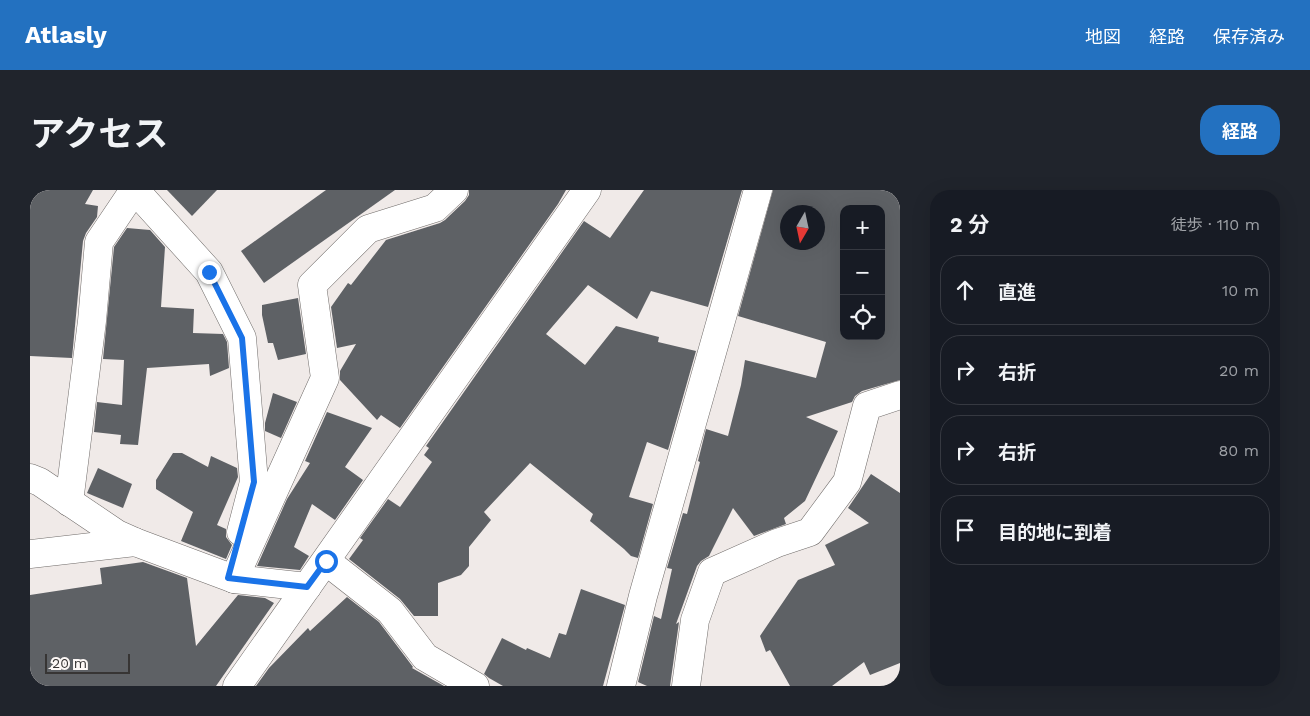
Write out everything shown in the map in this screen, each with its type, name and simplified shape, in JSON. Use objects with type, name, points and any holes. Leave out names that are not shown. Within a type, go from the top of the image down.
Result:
[{"type":"street","points":[[69,502],[99,242],[134,190],[209,272],[242,338],[254,482],[232,578]]},
{"type":"street","points":[[232,578],[324,378],[312,285],[368,229],[435,208],[454,190]]},
{"type":"street","points":[[237,686],[587,190]]},
{"type":"street","points":[[621,686],[643,596],[758,190]]},
{"type":"street","points":[[686,686],[694,620],[712,572],[777,543],[810,532],[847,482],[867,406],[900,395]]},
{"type":"street","points":[[30,478],[40,482],[117,534],[134,542],[232,578],[307,587]]},
{"type":"street","points":[[30,554],[134,542]]},
{"type":"street","points":[[326,561],[390,611],[425,658],[475,686]]},
{"type":"building","points":[[30,190],[93,190],[85,204],[98,206],[97,217],[83,241],[72,358],[30,356]]},
{"type":"building","points":[[167,190],[217,190],[192,216]]},
{"type":"building","points":[[326,190],[395,190],[264,283],[241,251]]},
{"type":"building","points":[[469,190],[566,190],[400,428],[381,415],[377,420],[340,380],[340,371],[356,344],[337,348],[331,307],[348,283],[351,285],[386,240],[445,220],[465,201],[469,195]]},
{"type":"building","points":[[644,190],[742,190],[708,307],[651,291],[637,319],[588,285],[546,334],[585,365],[616,326],[659,337],[658,342],[696,351],[668,450],[647,442],[629,497],[653,504],[638,558],[631,556],[590,521],[593,514],[530,463],[484,512],[491,520],[469,547],[469,566],[461,575],[438,583],[438,616],[414,616],[400,599],[349,559],[363,540],[360,538],[388,499],[400,507],[432,462],[424,455],[429,448],[426,446],[584,221],[610,238]]},
{"type":"building","points":[[773,190],[900,190],[900,380],[862,391],[855,396],[852,402],[806,417],[838,431],[805,501],[784,518],[786,524],[754,536],[733,508],[709,556],[697,566],[676,624],[679,622],[670,686],[647,686],[638,682],[654,616],[661,619],[672,569],[667,568],[683,513],[687,514],[706,429],[728,436],[741,385],[745,360],[816,378],[826,342],[738,316]]},
{"type":"building","points":[[127,228],[150,230],[165,247],[161,307],[194,309],[193,333],[223,334],[227,342],[229,368],[210,376],[209,364],[147,368],[138,445],[120,444],[121,435],[94,432],[97,402],[122,405],[124,360],[103,359],[114,247]]},
{"type":"building","points":[[298,298],[306,354],[278,360],[273,343],[268,343],[262,315],[262,305]]},
{"type":"building","points":[[273,393],[297,402],[281,438],[265,431],[265,423]]},
{"type":"building","points":[[327,412],[372,428],[345,467],[363,480],[335,520],[312,504],[294,547],[309,556],[300,570],[257,566],[287,499],[310,463],[305,461]]},
{"type":"building","points":[[173,453],[182,453],[208,467],[211,456],[237,468],[238,477],[217,525],[226,529],[226,537],[232,545],[226,559],[181,541],[193,512],[156,489],[156,480]]},
{"type":"building","points":[[98,468],[132,484],[123,508],[87,493]]},
{"type":"building","points":[[871,474],[900,493],[900,663],[870,675],[864,662],[832,686],[790,686],[770,650],[766,652],[760,636],[798,580],[835,565],[825,545],[869,523],[848,508]]},
{"type":"building","points":[[143,562],[187,578],[196,646],[238,595],[265,598],[274,603],[216,686],[30,686],[30,595],[102,584],[100,568]]},
{"type":"building","points":[[581,589],[625,605],[603,686],[503,686],[484,674],[502,638],[526,650],[527,648],[550,658],[559,633],[566,635]]},
{"type":"building","points":[[347,597],[379,622],[412,668],[444,686],[256,686],[269,668],[308,628],[310,631]]},
{"type":"route","points":[[209,272],[242,338],[254,482],[228,578],[307,587],[326,561]]}]
